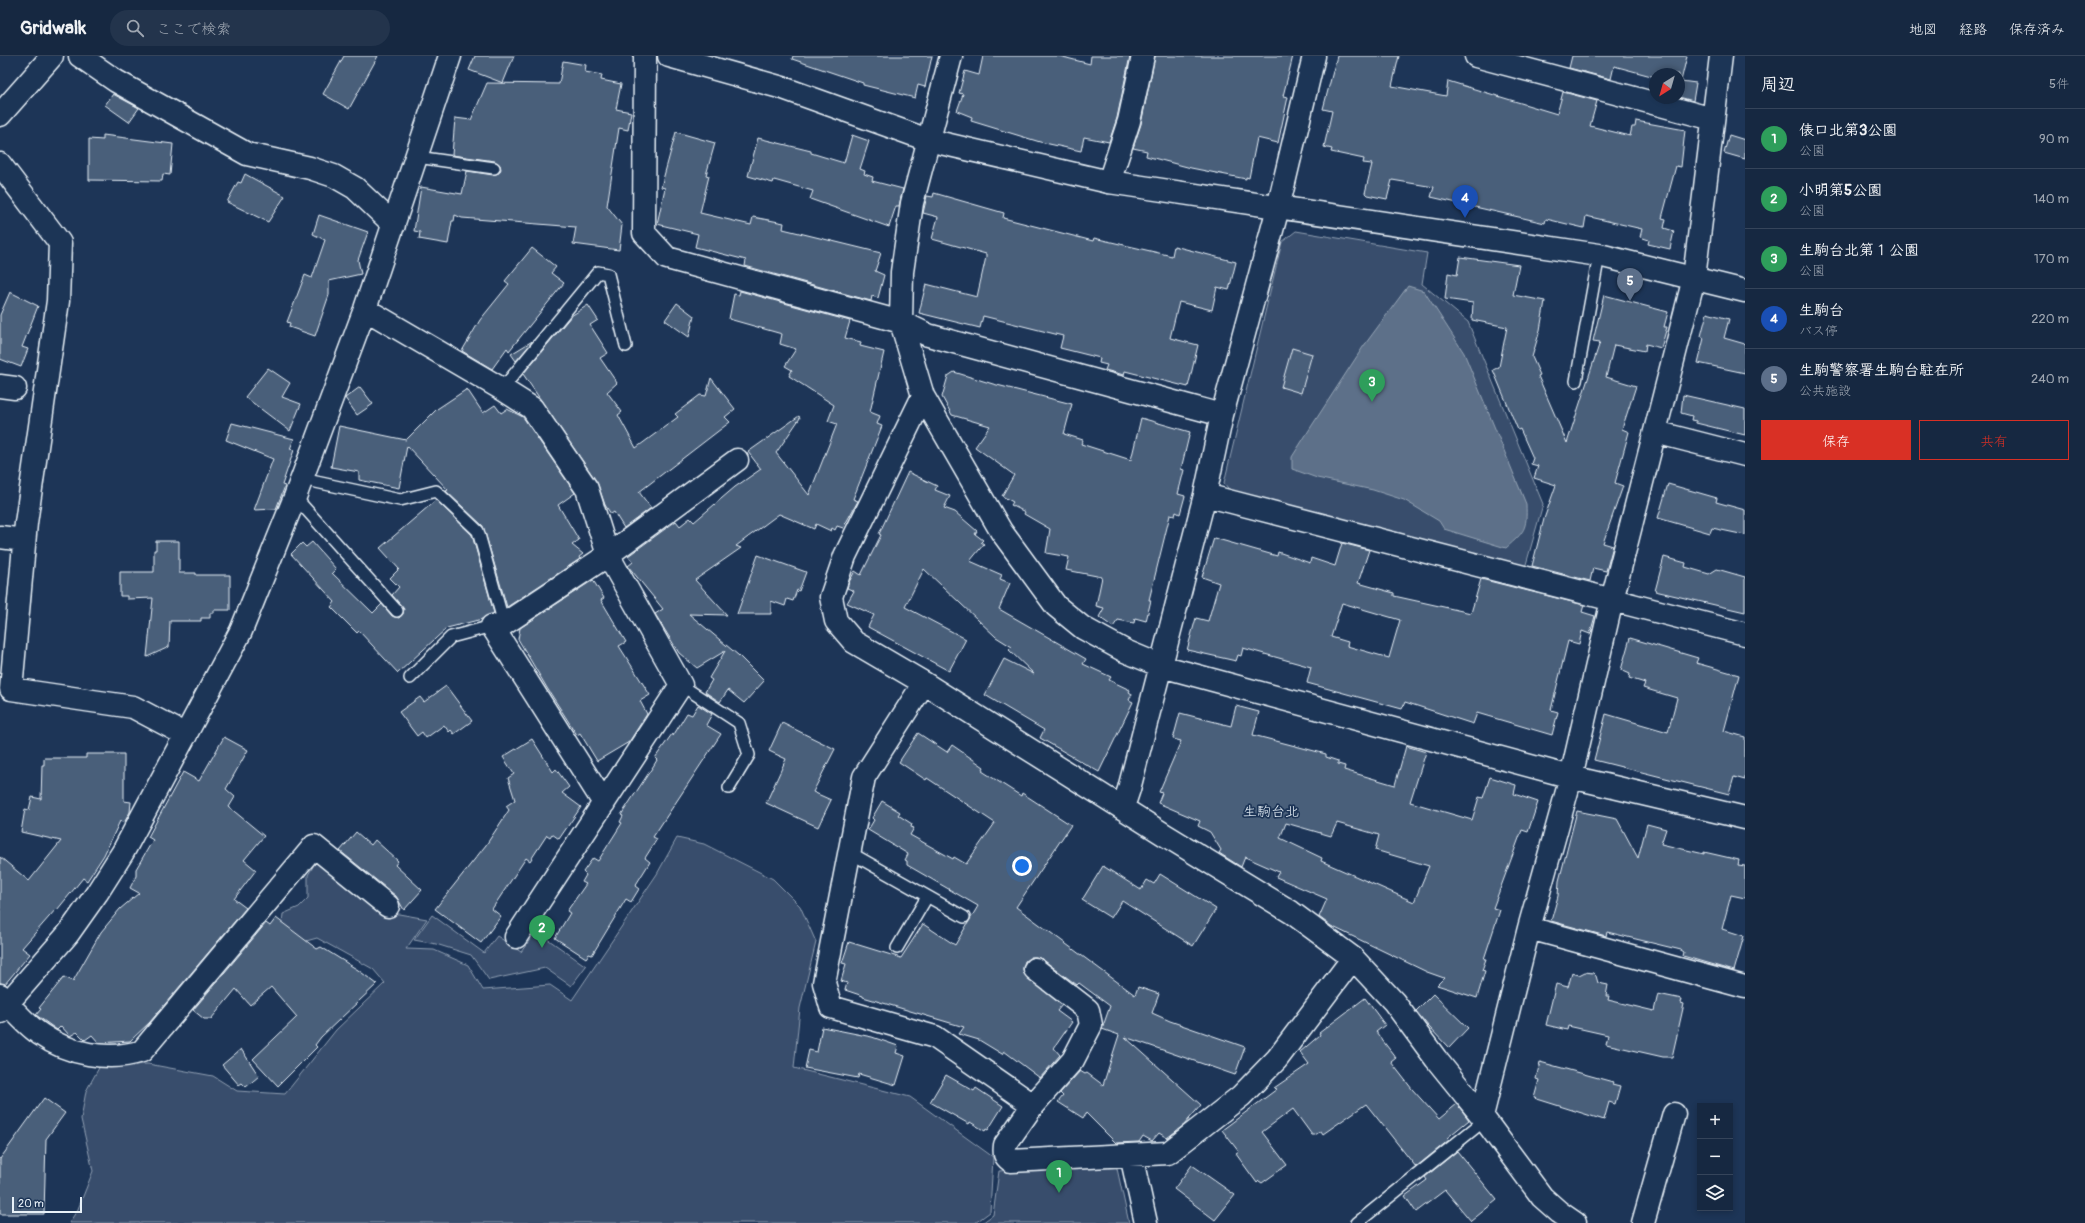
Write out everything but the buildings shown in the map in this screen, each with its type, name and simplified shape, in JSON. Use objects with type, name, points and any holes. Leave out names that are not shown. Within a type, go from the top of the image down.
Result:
[{"type":"street","points":[[0,116],[52,56]]},
{"type":"street","points":[[80,56],[116,81],[248,154],[310,168],[334,176],[355,188],[394,225]]},
{"type":"street","points":[[388,906],[314,846],[142,1051],[128,1056],[116,1057],[93,1054],[57,1044],[39,1033],[2,1004],[68,934],[96,894],[123,852],[242,631],[365,310],[450,56]]},
{"type":"street","points":[[644,56],[644,233],[667,258],[901,322],[928,335],[1222,415]]},
{"type":"street","points":[[669,56],[782,88],[928,140],[1109,182],[1599,255],[1745,291]]},
{"type":"street","points":[[951,56],[912,203],[902,272],[901,322],[923,396],[1000,531],[1056,606],[1083,628],[1125,651],[1161,666],[1571,777],[1745,818]]},
{"type":"street","points":[[1109,182],[1129,121],[1143,56]]},
{"type":"street","points":[[1123,807],[1129,789],[1205,495],[1222,415],[1278,208],[1314,56]]},
{"type":"street","points":[[1476,56],[1714,119]]},
{"type":"street","points":[[1483,1118],[1529,928],[1571,777],[1612,600],[1694,278],[1721,56]]},
{"type":"street","points":[[0,164],[60,243],[58,301],[24,540],[11,689],[133,707],[186,735]]},
{"type":"street","points":[[365,310],[502,389],[532,408],[586,489],[608,555],[681,686],[516,937]]},
{"type":"street","points":[[923,396],[844,556],[832,597],[836,622],[854,642],[924,683],[1291,912],[1353,958],[1394,1002],[1542,1197],[1559,1212],[1575,1223]]},
{"type":"street","points":[[1655,432],[1745,455]]},
{"type":"street","points":[[604,803],[498,625],[608,555],[737,460]]},
{"type":"street","points":[[1205,495],[1745,634]]},
{"type":"street","points":[[0,537],[24,540]]},
{"type":"street","points":[[924,683],[864,777],[824,983],[831,1008],[935,1037],[1032,1105]]},
{"type":"street","points":[[1529,928],[1745,987]]},
{"type":"street","points":[[1035,969],[1088,1010],[1091,1024],[1073,1060],[1032,1105],[1005,1145],[1005,1157],[1010,1161],[1168,1153],[1241,1096],[1277,1059],[1353,958]]},
{"type":"street","points":[[1643,1223],[1674,1114]]},
{"type":"street","points":[[1131,1155],[1146,1223]]},
{"type":"lane","points":[[417,156],[494,168]]},
{"type":"lane","points":[[1576,381],[1599,255]]},
{"type":"lane","points":[[502,389],[598,272],[608,274],[626,346]]},
{"type":"lane","points":[[298,488],[397,611]]},
{"type":"lane","points":[[298,488],[400,500],[436,491],[478,531],[498,625],[451,636],[410,678]]},
{"type":"lane","points":[[681,686],[739,723],[749,755],[729,788]]},
{"type":"lane","points":[[849,852],[964,918]]},
{"type":"lane","points":[[897,948],[927,896]]},
{"type":"lane","points":[[1357,1223],[1483,1118]]},
{"type":"shaded area","points":[[1296,231],[1427,253],[1422,284],[1468,322],[1543,504],[1525,568],[1231,492],[1224,483],[1282,242]]},
{"type":"shaded area","points":[[1408,286],[1424,291],[1464,353],[1526,504],[1524,529],[1506,548],[1444,529],[1439,521],[1404,500],[1373,490],[1317,478],[1292,469],[1292,457],[1311,427],[1363,347]]},
{"type":"shaded area","points":[[677,838],[704,844],[773,879],[800,906],[816,942],[800,1008],[794,1068],[910,1097],[993,1157],[990,1212],[975,1223],[69,1223],[78,1209],[93,1171],[81,1119],[86,1091],[100,1066],[148,1064],[213,1076],[237,1091],[285,1094],[336,1030],[385,983],[373,969],[317,938],[299,943],[281,934],[283,914],[299,907],[308,898],[308,875],[318,858],[382,911],[427,919],[406,949],[434,950],[468,965],[483,990],[550,985],[572,1000],[657,874]]},
{"type":"shaded area","points":[[432,915],[484,953],[497,936],[521,952],[536,931],[586,966],[571,986],[545,968],[489,980],[471,955],[436,944],[414,940]]},
{"type":"shaded area","points":[[1116,1164],[1129,1223],[982,1223],[993,1215],[999,1171]]},
{"type":"place","name":"生駒台","points":[[1465,218]]},
{"type":"place","name":"生駒警察署生駒台駐在所","points":[[1630,301]]},
{"type":"place","name":"生駒台北第１公園","points":[[1372,402]]},
{"type":"place","name":"小明第5公園","points":[[542,948]]},
{"type":"place","name":"俵口北第3公園","points":[[1059,1193]]},
{"type":"district","name":"生駒台北","points":[[1271,811]]}]
